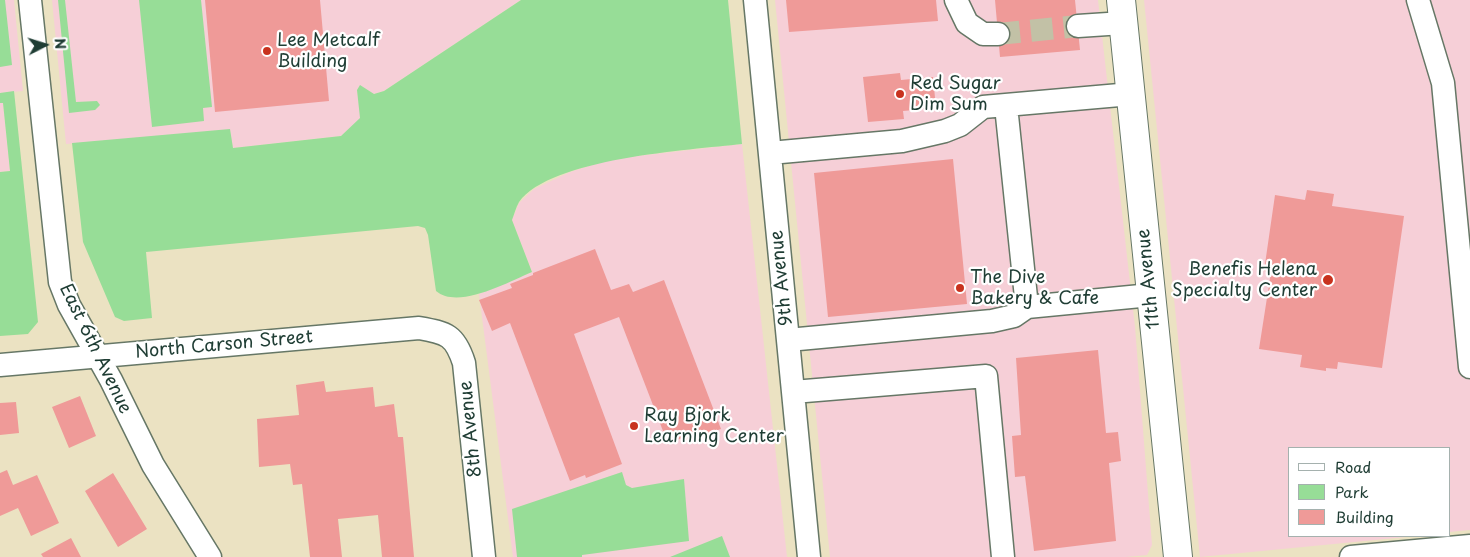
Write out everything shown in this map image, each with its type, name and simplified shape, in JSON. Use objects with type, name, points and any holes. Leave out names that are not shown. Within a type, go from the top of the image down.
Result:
[{"type":"highway","name":"11th Avenue","points":[[1122,11],[1178,557]]},
{"type":"street","name":"East 6th Avenue","points":[[30,0],[60,282],[69,305],[99,356],[153,465],[210,557]]},
{"type":"street","name":"9th Avenue","points":[[755,0],[809,557]]},
{"type":"street","points":[[956,0],[967,23],[983,34],[998,34]]},
{"type":"street","points":[[1418,0],[1443,83],[1470,367]]},
{"type":"street","points":[[1078,26],[1122,11]]},
{"type":"street","points":[[770,153],[902,142],[945,131],[960,125],[983,108],[1130,94]]},
{"type":"street","points":[[1006,106],[1028,307]]},
{"type":"street","points":[[788,340],[992,322],[1014,316],[1028,307],[1151,295]]},
{"type":"street","name":"North Carson Street","points":[[0,365],[419,328]]},
{"type":"street","name":"8th Avenue","points":[[419,328],[438,331],[450,336],[459,349],[464,363],[484,557]]},
{"type":"street","points":[[793,392],[986,376],[1003,557]]},
{"type":"street","points":[[1352,557],[1470,546]]},
{"type":"shaded area","points":[[0,0],[14,0],[23,91],[0,93]]},
{"type":"shaded area","points":[[52,0],[521,0],[384,91],[374,94],[360,86],[357,90],[361,118],[341,136],[233,148],[230,130],[66,144]]},
{"type":"shaded area","points":[[775,0],[1098,0],[1135,327],[1152,545],[1147,555],[1126,557],[830,557]]},
{"type":"shaded area","points":[[1144,0],[1470,0],[1470,530],[1450,532],[1450,447],[1288,447],[1288,537],[1406,537],[1200,557]]},
{"type":"shaded area","points":[[0,103],[3,103],[10,171],[0,172]]},
{"type":"shaded area","name":"Ray Bjork Learning Center","points":[[742,144],[787,557],[513,557],[479,294],[532,272],[512,220],[519,203],[534,189],[570,172],[611,159]]},
{"type":"green space","points":[[0,0],[5,0],[12,65],[0,67]]},
{"type":"green space","points":[[58,0],[65,0],[76,102],[97,101],[100,105],[95,110],[69,113]]},
{"type":"green space","points":[[139,0],[201,0],[212,107],[203,108],[204,121],[152,127]]},
{"type":"green space","points":[[521,0],[728,0],[742,144],[657,153],[623,159],[560,175],[536,187],[519,202],[512,220],[532,272],[470,296],[445,296],[436,291],[428,235],[425,228],[418,226],[146,252],[152,318],[124,321],[115,317],[83,242],[72,143],[230,129],[233,148],[341,136],[360,118],[357,90],[360,85],[374,94],[384,91]]},
{"type":"green space","points":[[14,91],[38,322],[28,334],[0,336],[0,172],[10,171],[3,103],[0,103],[0,93]]},
{"type":"green space","points":[[622,472],[626,485],[632,488],[684,479],[689,541],[582,555],[582,557],[517,557],[512,509]]},
{"type":"green space","points":[[722,536],[730,557],[670,557]]},
{"type":"building","name":"Lee Metcalf Building","points":[[205,0],[320,0],[329,101],[215,112]]},
{"type":"building","points":[[786,0],[936,0],[938,21],[789,32]]},
{"type":"building","points":[[995,0],[1075,0],[1080,50],[1000,57]]},
{"type":"building","name":"Red Sugar Dim Sum","points":[[900,73],[901,80],[933,77],[936,108],[903,111],[904,119],[868,122],[863,77]]},
{"type":"building","points":[[953,159],[967,304],[828,317],[814,173]]},
{"type":"building","points":[[1307,190],[1334,194],[1332,206],[1404,216],[1382,368],[1338,362],[1337,369],[1326,368],[1326,371],[1300,367],[1302,355],[1259,349],[1271,272],[1264,271],[1275,195],[1305,200]]},
{"type":"building","points":[[595,249],[611,290],[629,284],[633,292],[664,280],[721,429],[684,441],[682,438],[668,444],[619,317],[574,334],[622,464],[586,478],[585,475],[570,481],[510,323],[492,331],[479,300],[512,288],[510,284],[533,275],[533,273]]},
{"type":"building","points":[[1098,350],[1106,433],[1118,432],[1121,461],[1109,463],[1116,541],[1034,551],[1025,476],[1015,477],[1012,436],[1021,435],[1016,358]]},
{"type":"building","points":[[324,381],[326,392],[373,387],[375,407],[394,404],[398,437],[403,437],[414,557],[382,557],[378,515],[338,519],[342,557],[310,557],[302,484],[293,485],[290,464],[259,467],[257,419],[299,415],[296,385]]},
{"type":"building","points":[[80,396],[96,436],[69,448],[52,407]]},
{"type":"building","points":[[16,402],[19,433],[0,435],[0,403]]},
{"type":"building","points":[[7,470],[13,485],[37,475],[59,523],[31,536],[18,508],[0,516],[0,473]]},
{"type":"building","points":[[113,473],[147,529],[118,547],[85,491]]},
{"type":"building","points":[[71,538],[81,557],[43,557],[41,554]]},
{"type":"tunnel","points":[[998,34],[1078,26]]},
{"type":"place","name":"Lee Metcalf Building","points":[[267,51]]},
{"type":"place","name":"Red Sugar Dim Sum","points":[[900,94]]},
{"type":"place","name":"Benefis Helena Specialty Center","points":[[1328,280]]},
{"type":"place","name":"The Dive Bakery & Cafe","points":[[960,288]]},
{"type":"place","name":"Ray Bjork Learning Center","points":[[634,426]]}]
